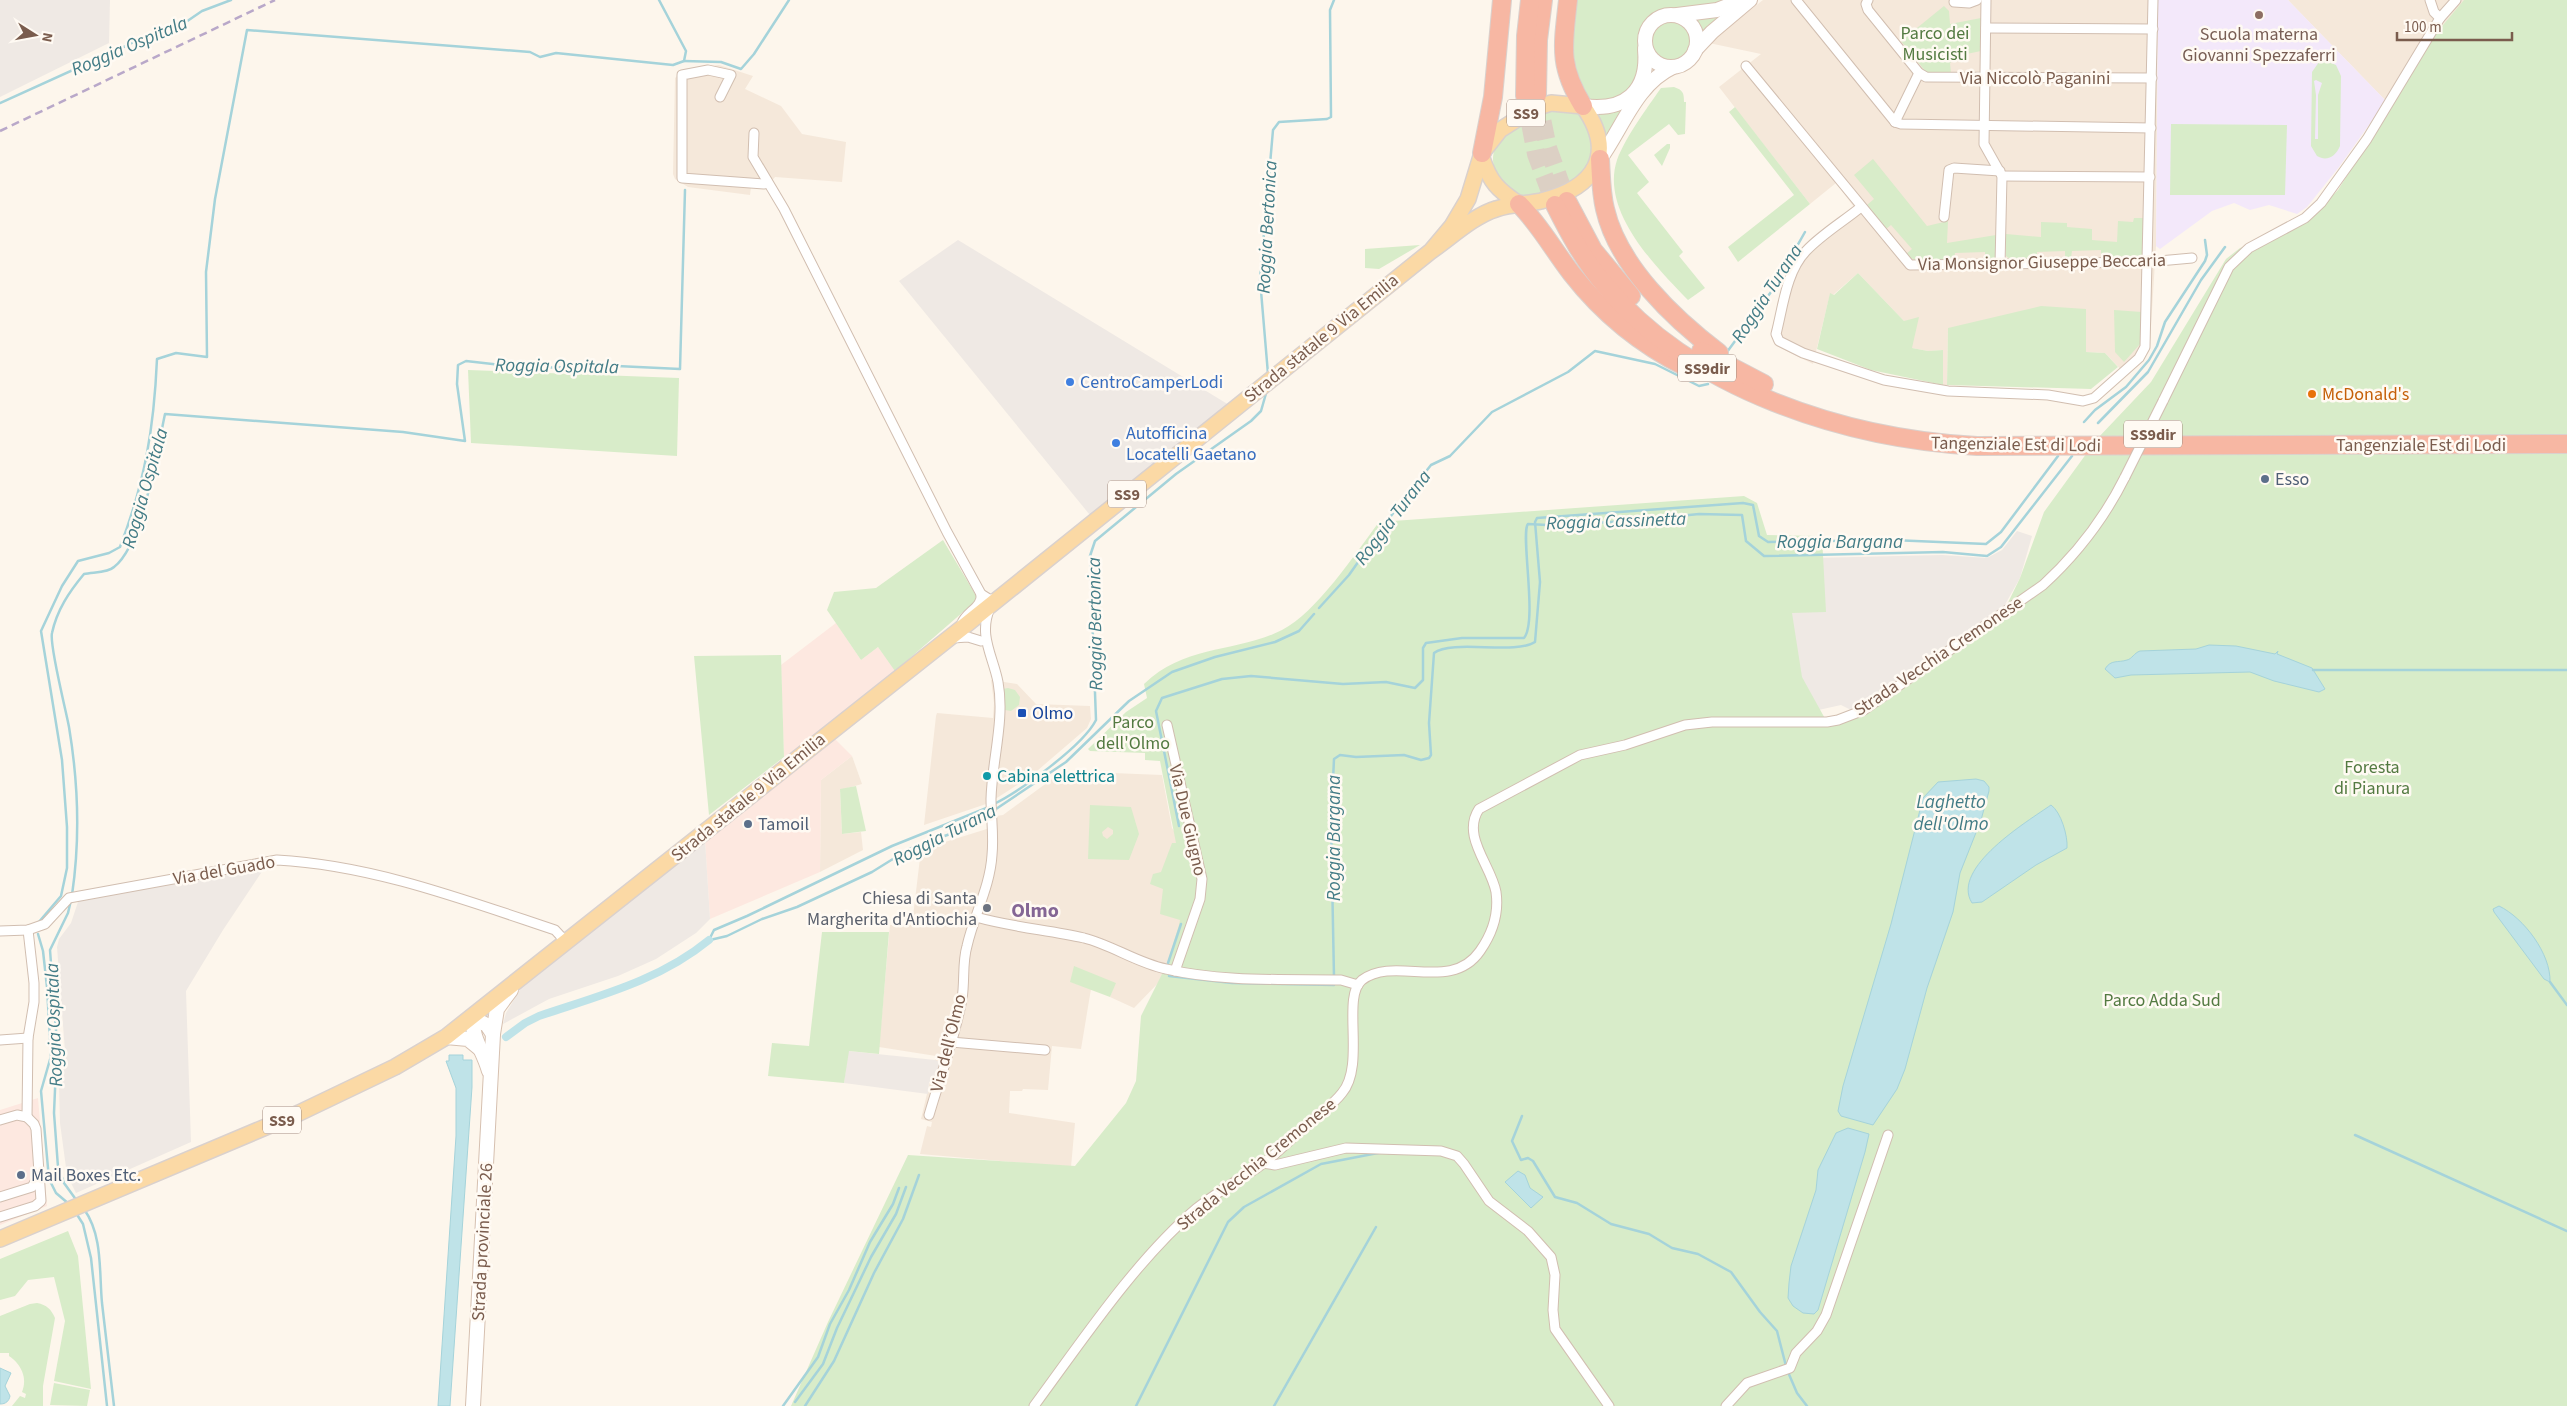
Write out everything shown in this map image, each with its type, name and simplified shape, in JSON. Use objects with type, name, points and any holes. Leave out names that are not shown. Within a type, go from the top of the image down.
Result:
[{"type":"highway","points":[[1482,156],[1493,97],[1502,0]]},
{"type":"highway","points":[[1530,0],[1526,36],[1531,96],[1543,0]]},
{"type":"highway","points":[[1568,0],[1563,61],[1573,90],[1583,106]]},
{"type":"highway","points":[[1519,204],[1540,228],[1571,273],[1594,300],[1635,337],[1657,352],[1761,403],[1774,395],[1759,376],[1726,358],[1700,339],[1669,309],[1639,275],[1610,224],[1604,201],[1600,160]]},
{"type":"highway","name":"Tangenziale Est di Lodi","points":[[1561,203],[1620,285],[1668,329],[1774,395],[1831,423],[1881,435],[1930,443],[1977,446],[2567,444]]},
{"type":"highway","name":"Tangenziale Est di Lodi","points":[[1774,395],[1867,420],[1914,429],[1962,434],[2567,433]]},
{"type":"main road","points":[[1583,106],[1608,108],[1629,98],[1644,76],[1646,62],[1644,40],[1650,25],[1656,19],[1671,15],[1706,12],[1743,0]]},
{"type":"main road","points":[[1482,156],[1488,177],[1495,186],[1519,204],[1558,196],[1586,178],[1600,160],[1644,90],[1656,77],[1688,61],[1708,36],[1750,0]]},
{"type":"main road","points":[[1671,15],[1687,21],[1693,27],[1696,35],[1695,50]]},
{"type":"main road","points":[[1645,48],[1655,63],[1672,68]]},
{"type":"main road","name":"SS9","points":[[1482,156],[1500,130],[1534,109],[1551,103],[1583,106]]},
{"type":"main road","points":[[1583,106],[1598,135],[1600,160]]},
{"type":"main road","name":"Strada statale 9 Via Emilia","points":[[1432,251],[1452,226],[1468,200],[1482,156]]},
{"type":"main road","name":"Strada statale 9 Via Emilia","points":[[0,1239],[316,1105],[395,1067],[446,1037],[970,623],[991,599],[1432,251],[1482,215],[1496,208],[1519,204]]},
{"type":"main road","name":"Strada provinciale 26","points":[[473,1406],[493,1034],[496,1008],[518,981]]},
{"type":"main road","points":[[472,1018],[487,1025],[493,1034]]},
{"type":"main road","name":"Strada provinciale 26","points":[[472,1018],[473,1036],[480,1048],[491,1079]]},
{"type":"main road","points":[[446,1037],[461,1036],[480,1048]]},
{"type":"street","points":[[1796,0],[1895,122],[1901,124],[1984,127],[2151,128]]},
{"type":"street","points":[[1868,0],[1866,4],[1868,10],[1919,73],[1895,122]]},
{"type":"street","points":[[1956,0],[1954,2],[1964,4],[1976,0]]},
{"type":"street","points":[[1986,0],[1984,144],[2001,173],[2000,265]]},
{"type":"street","points":[[1862,208],[1802,256],[1788,286],[1777,338],[1783,345],[1884,380],[1948,391],[2089,400],[2143,352],[2146,341],[2153,0]]},
{"type":"street","points":[[2430,0],[2434,12],[2440,18]]},
{"type":"street","name":"Strada Vecchia Cremonese","points":[[1034,1406],[1075,1349],[1164,1242],[1197,1208],[1263,1163],[1341,1095],[1348,1084],[1353,1062],[1354,998],[1358,985],[1363,980],[1378,974],[1452,971],[1468,964],[1480,951],[1493,926],[1496,901],[1494,886],[1475,838],[1473,828],[1475,814],[1485,803],[1535,780],[1580,755],[1625,745],[1685,725],[1712,722],[1815,722],[1838,720],[1864,710],[2043,585],[2065,564],[2088,538],[2110,506],[2229,267],[2249,248],[2305,218],[2321,202],[2367,139],[2440,18],[2456,0]]},
{"type":"street","points":[[1986,28],[2153,29]]},
{"type":"street","name":"Via Monsignor Giuseppe Beccaria","points":[[1746,66],[1910,265],[2148,262],[2192,258]]},
{"type":"street","points":[[720,97],[731,75],[708,70],[682,75],[682,178],[764,184],[767,181]]},
{"type":"street","name":"Via Niccolò Paganini","points":[[1919,73],[1926,77],[2152,78]]},
{"type":"street","points":[[754,133],[751,153],[784,209],[947,532],[991,599]]},
{"type":"street","points":[[1944,218],[1949,170],[1954,168],[2001,173],[2150,177]]},
{"type":"street","name":"Via dell’Olmo","points":[[929,1115],[962,998],[965,952],[984,897],[990,868],[991,802],[998,736],[999,688],[984,640],[991,599]]},
{"type":"street","points":[[946,641],[963,637],[984,640],[982,628],[970,623]]},
{"type":"street","name":"Via Due Giugno","points":[[1167,725],[1202,879],[1200,898],[1175,971]]},
{"type":"street","name":"Via del Guado","points":[[0,931],[28,930],[45,924],[72,897],[277,860],[311,862],[374,874],[555,930],[567,943]]},
{"type":"street","points":[[976,917],[1016,927],[1087,939],[1142,963],[1175,971],[1232,978],[1341,980],[1358,985]]},
{"type":"street","points":[[27,1117],[29,1103],[28,1038],[34,1002],[34,983],[28,930]]},
{"type":"street","points":[[0,1040],[28,1038]]},
{"type":"street","points":[[951,1042],[1045,1050]]},
{"type":"street","points":[[0,1120],[17,1115],[27,1117],[34,1124],[42,1198],[35,1206],[0,1217]]},
{"type":"street","points":[[1726,1406],[1747,1383],[1785,1370],[1796,1353],[1817,1331],[1826,1315],[1888,1135]]},
{"type":"street","points":[[1263,1163],[1275,1165],[1346,1148],[1441,1151],[1457,1156],[1489,1201],[1528,1231],[1551,1257],[1555,1275],[1553,1315],[1555,1329],[1609,1406]]},
{"type":"street","points":[[0,1197],[28,1189],[37,1182],[40,1174]]},
{"type":"street","points":[[28,1189],[37,1193],[38,1201],[35,1206]]},
{"type":"shaded area","points":[[0,0],[110,0],[109,43],[0,97]]},
{"type":"shaded area","points":[[1763,0],[2158,0],[2156,246],[2150,342],[2143,360],[2126,375],[2105,353],[2086,352],[1948,328],[1947,385],[1943,385],[1943,350],[1928,351],[1912,348],[1904,321],[1858,273],[1833,295],[1830,294],[1813,364],[1775,345],[1771,331],[1789,271],[1803,247],[1854,207],[1836,183],[1810,204],[1719,87],[1761,54],[1709,43]]},
{"type":"shaded area","points":[[2158,0],[2288,0],[2386,101],[2339,167],[2307,207],[2297,214],[2269,205],[2250,210],[2234,203],[2212,211],[2160,249],[2156,246]]},
{"type":"shaded area","points":[[2288,0],[2465,0],[2438,31],[2394,105],[2386,101]]},
{"type":"shaded area","points":[[719,65],[753,76],[745,89],[781,106],[802,134],[846,142],[842,182],[775,177],[766,188],[751,187],[750,195],[688,187],[675,179],[673,174],[675,78],[684,69]]},
{"type":"shaded area","points":[[958,240],[1234,408],[1094,520],[899,281]]},
{"type":"shaded area","points":[[2017,531],[2032,536],[2020,578],[1994,624],[1861,715],[1841,705],[1796,715],[1766,559],[1942,555],[1987,558],[2002,550]]},
{"type":"shaded area","points":[[836,623],[861,660],[878,647],[898,674],[787,761],[784,757],[781,665]]},
{"type":"shaded area","points":[[991,680],[1017,684],[1036,704],[1090,706],[1091,719],[1087,728],[1030,777],[989,803],[924,825],[937,713],[993,718],[994,703]]},
{"type":"shaded area","points":[[831,735],[852,756],[821,780],[820,872],[710,919],[705,840]]},
{"type":"shaded area","points":[[852,756],[862,784],[840,790],[842,834],[861,832],[863,850],[820,872],[821,780]]},
{"type":"shaded area","points":[[1063,771],[1162,775],[1172,828],[1207,878],[1164,977],[1134,1008],[1110,997],[1115,983],[1071,982],[1091,989],[1081,1049],[1052,1046],[1048,1090],[1023,1089],[1022,1091],[1010,1091],[1009,1113],[1075,1123],[1071,1167],[920,1154],[927,1126],[931,1127],[932,1122],[921,1119],[936,1056],[879,1047],[890,925],[912,925],[920,858],[915,857],[913,852],[990,828],[989,817],[1003,815]]},
{"type":"shaded area","points":[[705,840],[710,919],[696,933],[656,959],[618,976],[549,999],[503,1024],[506,1013],[527,978]]},
{"type":"shaded area","points":[[265,867],[223,930],[186,991],[191,1142],[76,1193],[67,1175],[60,1123],[59,1083],[65,1051],[57,947],[59,939],[71,923],[79,899]]},
{"type":"shaded area","points":[[848,1051],[935,1060],[940,1062],[936,1083],[929,1082],[928,1094],[844,1083]]},
{"type":"shaded area","points":[[38,1098],[47,1206],[0,1225],[0,1110]]},
{"type":"green space","points":[[1574,0],[1730,0],[1689,10],[1660,11],[1647,19],[1641,32],[1637,80],[1619,100],[1593,101],[1585,96],[1569,57]]},
{"type":"green space","name":"Parco Adda Sud","points":[[2464,0],[2567,0],[2567,1406],[791,1406],[828,1322],[908,1155],[1075,1166],[1126,1103],[1136,1081],[1141,1016],[1167,964],[1180,920],[1160,914],[1163,889],[1150,884],[1153,874],[1161,872],[1172,843],[1176,843],[1160,761],[1145,760],[1145,753],[1090,751],[1088,749],[1126,712],[1147,698],[1144,684],[1160,671],[1194,655],[1247,643],[1282,630],[1295,622],[1334,582],[1379,522],[1744,496],[1757,503],[1767,535],[1822,536],[1826,612],[1792,613],[1802,677],[1828,724],[1842,722],[2003,613],[2020,578],[2044,512],[2097,439],[2151,382],[2226,259],[2240,248],[2306,223],[2338,190],[2438,31]]},
{"type":"green space","name":"Parco dei Musicisti","points":[[1944,6],[1949,11],[1950,24],[1981,18],[1981,51],[1957,56],[1950,63],[1951,73],[1926,72],[1901,41]]},
{"type":"green space","points":[[1723,14],[1703,32],[1695,19]]},
{"type":"green space","points":[[1675,21],[1682,24],[1688,30],[1691,41],[1690,49],[1682,58],[1675,61],[1667,61],[1660,58],[1652,49],[1651,37],[1654,30],[1663,22]]},
{"type":"green space","points":[[2326,61],[2336,65],[2341,76],[2340,146],[2334,155],[2328,158],[2317,156],[2311,146],[2312,72],[2319,62]],"holes":[[[2314,81],[2322,83],[2318,95],[2318,139],[2315,139],[2316,95]]]},
{"type":"green space","points":[[1674,87],[1682,92],[1684,102],[1686,102],[1685,134],[1678,135],[1669,124],[1628,155],[1649,182],[1637,193],[1683,252],[1679,256],[1705,288],[1688,300],[1647,255],[1634,237],[1616,199],[1614,179],[1617,160],[1625,142],[1637,123],[1661,88]]},
{"type":"green space","points":[[1735,107],[1810,204],[1738,262],[1728,247],[1794,195],[1729,112]]},
{"type":"green space","points":[[1625,108],[1607,141],[1595,112]]},
{"type":"green space","points":[[1549,109],[1572,112],[1578,114],[1584,120],[1592,143],[1591,160],[1584,171],[1560,188],[1541,195],[1523,196],[1504,184],[1494,170],[1495,150],[1505,134],[1522,122]]},
{"type":"green space","points":[[2171,124],[2287,125],[2285,195],[2170,195]]},
{"type":"green space","points":[[1667,144],[1670,144],[1670,148],[1662,166],[1654,155]]},
{"type":"green space","points":[[1873,159],[1927,226],[1948,221],[1947,243],[1996,235],[1995,260],[1985,260],[1985,252],[1955,253],[1954,261],[1935,262],[1916,260],[1906,254],[1912,249],[1891,225],[1886,229],[1867,205],[1874,199],[1854,175]]},
{"type":"green space","points":[[2134,218],[2144,218],[2143,253],[2141,256],[2101,257],[2101,250],[2072,251],[2071,258],[2065,258],[2065,251],[2037,252],[2037,259],[2010,259],[2006,256],[2006,234],[2041,237],[2041,222],[2067,223],[2067,227],[2092,229],[2092,240],[2117,242],[2118,221],[2133,222]]},
{"type":"green space","points":[[1420,245],[1379,269],[1365,268],[1365,249]]},
{"type":"green space","points":[[1858,273],[1904,321],[1919,317],[1912,348],[1928,351],[1943,350],[1943,385],[1871,370],[1817,349],[1830,293],[1834,295]]},
{"type":"green space","points":[[2041,306],[2086,309],[2086,352],[2105,353],[2118,367],[2091,389],[1947,385],[1948,328]]},
{"type":"green space","points":[[2114,310],[2142,312],[2141,343],[2124,362],[2115,352]]},
{"type":"green space","points":[[468,370],[679,378],[677,456],[471,443]]},
{"type":"green space","points":[[943,540],[978,599],[895,671],[878,647],[861,660],[827,610],[834,592],[876,588]]},
{"type":"green space","points":[[781,655],[784,757],[709,815],[694,656]]},
{"type":"green space","points":[[1003,689],[1015,690],[1020,697],[1019,705],[1011,711],[1005,710]]},
{"type":"green space","points":[[856,786],[866,831],[842,834],[840,789]]},
{"type":"green space","points":[[1090,805],[1131,807],[1139,834],[1129,860],[1088,859]],"holes":[[[1108,827],[1113,830],[1113,834],[1107,839],[1103,836],[1102,832]]]},
{"type":"green space","points":[[822,932],[889,932],[879,1054],[849,1051],[844,1083],[768,1076],[772,1043],[809,1046]]},
{"type":"green space","points":[[1074,966],[1116,983],[1110,997],[1070,982]]},
{"type":"green space","points":[[68,1231],[78,1256],[91,1389],[54,1381],[65,1321],[54,1277],[28,1280],[15,1296],[0,1300],[0,1259]]},
{"type":"green space","points":[[37,1303],[48,1308],[55,1318],[43,1386],[43,1406],[12,1406],[20,1396],[25,1398],[26,1394],[22,1392],[24,1377],[20,1367],[9,1356],[9,1353],[0,1353],[0,1316]]},
{"type":"green space","points":[[54,1383],[90,1390],[87,1406],[50,1405]]},
{"type":"water","points":[[2209,645],[2236,646],[2275,654],[2278,651],[2277,654],[2312,668],[2325,689],[2319,692],[2274,681],[2250,672],[2131,675],[2115,678],[2105,669],[2110,664],[2129,659],[2140,651],[2196,649]]},
{"type":"water","name":"Laghetto dell'Olmo","points":[[1976,779],[1984,781],[1989,787],[1989,791],[1981,820],[1960,873],[1953,912],[1927,988],[1905,1069],[1897,1089],[1873,1125],[1841,1116],[1838,1111],[1843,1086],[1891,924],[1923,798],[1938,782]]},
{"type":"water","name":"Laghetto dell'Olmo","points":[[2051,805],[2058,813],[2063,825],[2067,848],[2036,865],[1982,902],[1972,903],[1968,889],[1972,875],[1981,861],[2010,834]]},
{"type":"water","points":[[2499,906],[2518,919],[2534,938],[2546,960],[2550,982],[2544,979],[2494,912],[2493,909]]},
{"type":"water","points":[[449,1055],[463,1055],[463,1060],[472,1060],[472,1087],[450,1406],[438,1406],[456,1136],[456,1088],[446,1061],[449,1061]]},
{"type":"water","points":[[1848,1128],[1869,1134],[1865,1152],[1818,1310],[1814,1314],[1803,1313],[1793,1306],[1788,1298],[1791,1266],[1816,1190],[1818,1170],[1836,1133]]},
{"type":"water","points":[[1518,1171],[1525,1175],[1530,1188],[1543,1197],[1531,1208],[1505,1182]]},
{"type":"water","points":[[0,1368],[11,1373],[5,1386],[10,1398],[6,1403],[0,1404]]},
{"type":"waterway","name":"Roggia Ospitala","points":[[0,103],[128,45],[148,34],[161,33],[183,24],[202,11],[231,0]]},
{"type":"waterway","points":[[38,923],[61,896],[67,868],[67,827],[62,760],[41,631],[62,586],[78,561],[109,553],[120,547],[136,500],[147,454],[151,432],[157,359],[176,353],[207,357],[206,272],[215,199],[247,30],[530,52],[540,57],[556,53],[673,65],[684,61],[686,51],[659,0]]},
{"type":"waterway","points":[[684,61],[721,62],[741,69],[754,54],[789,0]]},
{"type":"waterway","name":"Roggia Bertonica","points":[[1268,374],[1260,279],[1273,130],[1279,122],[1327,119],[1331,117],[1330,10],[1334,0]]},
{"type":"waterway","name":"Roggia Ospitala","points":[[72,895],[77,832],[76,790],[69,727],[55,664],[52,633],[64,602],[84,574],[104,571],[114,567],[124,556],[133,539],[141,519],[153,473],[165,414],[403,432],[465,441],[457,384],[458,365],[466,361],[529,368],[617,366],[680,369],[685,190]]},
{"type":"waterway","name":"Roggia Turana","points":[[1727,352],[1771,292],[1805,232]]},
{"type":"waterway","name":"Roggia Bargana","points":[[2084,422],[2095,410],[2126,387],[2149,360],[2157,346],[2165,322],[2205,261],[2207,255],[2205,240]]},
{"type":"waterway","name":"Roggia Cassinetta","points":[[2098,423],[2148,372],[2201,280],[2225,247]]},
{"type":"waterway","name":"Roggia Turana","points":[[1319,608],[1349,575],[1387,521],[1431,465],[1450,456],[1492,412],[1568,372],[1595,351],[1655,364],[1699,386],[1708,384]]},
{"type":"waterway","name":"Roggia Bertonica","points":[[994,804],[1034,779],[1065,755],[1089,731],[1096,720],[1090,556],[1095,541],[1176,474],[1251,421],[1261,411],[1267,390]]},
{"type":"waterway","name":"Roggia Bargana","points":[[1334,977],[1331,823],[1334,759],[1340,755],[1356,757],[1404,755],[1421,760],[1429,758],[1431,755],[1429,723],[1434,653],[1455,647],[1499,648],[1526,646],[1535,642],[1540,582],[1535,522],[1537,518],[1743,503],[1753,505],[1759,536],[1768,542],[1892,540],[1986,544],[2001,532],[2058,456]]},
{"type":"waterway","name":"Roggia Cassinetta","points":[[1179,826],[1156,711],[1162,698],[1222,679],[1251,676],[1343,684],[1386,682],[1415,688],[1423,680],[1423,648],[1426,643],[1462,638],[1524,638],[1528,629],[1529,615],[1526,543],[1528,524],[1547,525],[1630,521],[1699,514],[1742,515],[1746,541],[1764,556],[1943,552],[1987,556],[2001,547],[2072,456]]},
{"type":"waterway","name":"Roggia Turana","points":[[993,811],[1066,762],[1129,701],[1172,672],[1215,657],[1275,642],[1299,631],[1314,614]]},
{"type":"waterway","points":[[2313,670],[2567,670]]},
{"type":"waterway","name":"Roggia Bertonica","points":[[709,940],[714,930],[892,846],[989,807]]},
{"type":"waterway","name":"Roggia Turana","points":[[710,940],[727,936],[762,919],[797,907],[872,872],[909,849],[950,834],[989,814]]},
{"type":"waterway","name":"Roggia Ospitala","points":[[71,900],[68,913],[50,950],[57,1044],[54,1113],[58,1167],[64,1183],[77,1201]]},
{"type":"waterway","name":"Roggia Cassinetta","points":[[1168,963],[1181,924]]},
{"type":"waterway","points":[[38,934],[43,951],[47,987],[51,1056],[41,1091],[49,1179],[56,1193],[69,1204]]},
{"type":"waterway","points":[[506,1037],[525,1023],[539,1016],[606,994],[649,977],[690,954],[709,940]]},
{"type":"waterway","name":"Roggia Bargana","points":[[1169,976],[1232,983],[1334,985]]},
{"type":"waterway","points":[[2550,982],[2567,1005]]},
{"type":"waterway","points":[[1522,1116],[1512,1141],[1521,1160],[1528,1158],[1533,1161],[1555,1197],[1577,1203],[1611,1224],[1649,1234],[1672,1248],[1698,1254],[1731,1272],[1760,1312],[1777,1331],[1786,1366]]},
{"type":"waterway","points":[[2355,1135],[2567,1231]]},
{"type":"waterway","points":[[1136,1406],[1228,1222],[1244,1207],[1321,1164],[1383,1152]]},
{"type":"waterway","points":[[805,1406],[834,1361],[874,1273],[903,1219],[919,1175]]},
{"type":"waterway","points":[[795,1402],[823,1364],[837,1328],[871,1257],[896,1214],[906,1187]]},
{"type":"waterway","points":[[783,1406],[818,1357],[830,1324],[849,1290],[870,1242],[893,1204],[899,1188]]},
{"type":"waterway","name":"Roggia Ospitala","points":[[84,1209],[90,1219],[99,1254],[102,1303],[114,1406]]},
{"type":"waterway","points":[[76,1213],[83,1224],[91,1258],[107,1406]]},
{"type":"waterway","points":[[1274,1406],[1376,1227]]},
{"type":"waterway","points":[[1788,1372],[1797,1393],[1807,1406]]},
{"type":"tunnel","points":[[1537,95],[1548,148],[1567,201]]},
{"type":"tunnel","points":[[1525,97],[1536,154],[1555,205]]},
{"type":"railway","points":[[0,131],[275,0]]},
{"type":"place","name":"Scuola materna Giovanni Spezzaferri","points":[[2259,15]]},
{"type":"place","name":"CentroCamperLodi","points":[[1070,382]]},
{"type":"place","name":"McDonald's","points":[[2312,394]]},
{"type":"place","name":"Autofficina Locatelli Gaetano","points":[[1116,443]]},
{"type":"place","name":"Esso","points":[[2265,479]]},
{"type":"place","name":"Olmo","points":[[1022,713]]},
{"type":"place","name":"Cabina elettrica","points":[[987,776]]},
{"type":"place","name":"Tamoil","points":[[748,824]]},
{"type":"place","name":"Chiesa di Santa Margherita d'Antiochia","points":[[987,908]]},
{"type":"place","name":"Mail Boxes Etc.","points":[[21,1175]]},
{"type":"district","name":"Olmo","points":[[1035,910]]},
{"type":"park label","name":"Parco dell'Olmo","points":[[1133,732]]},
{"type":"park label","name":"Foresta di Pianura","points":[[2372,778]]}]
